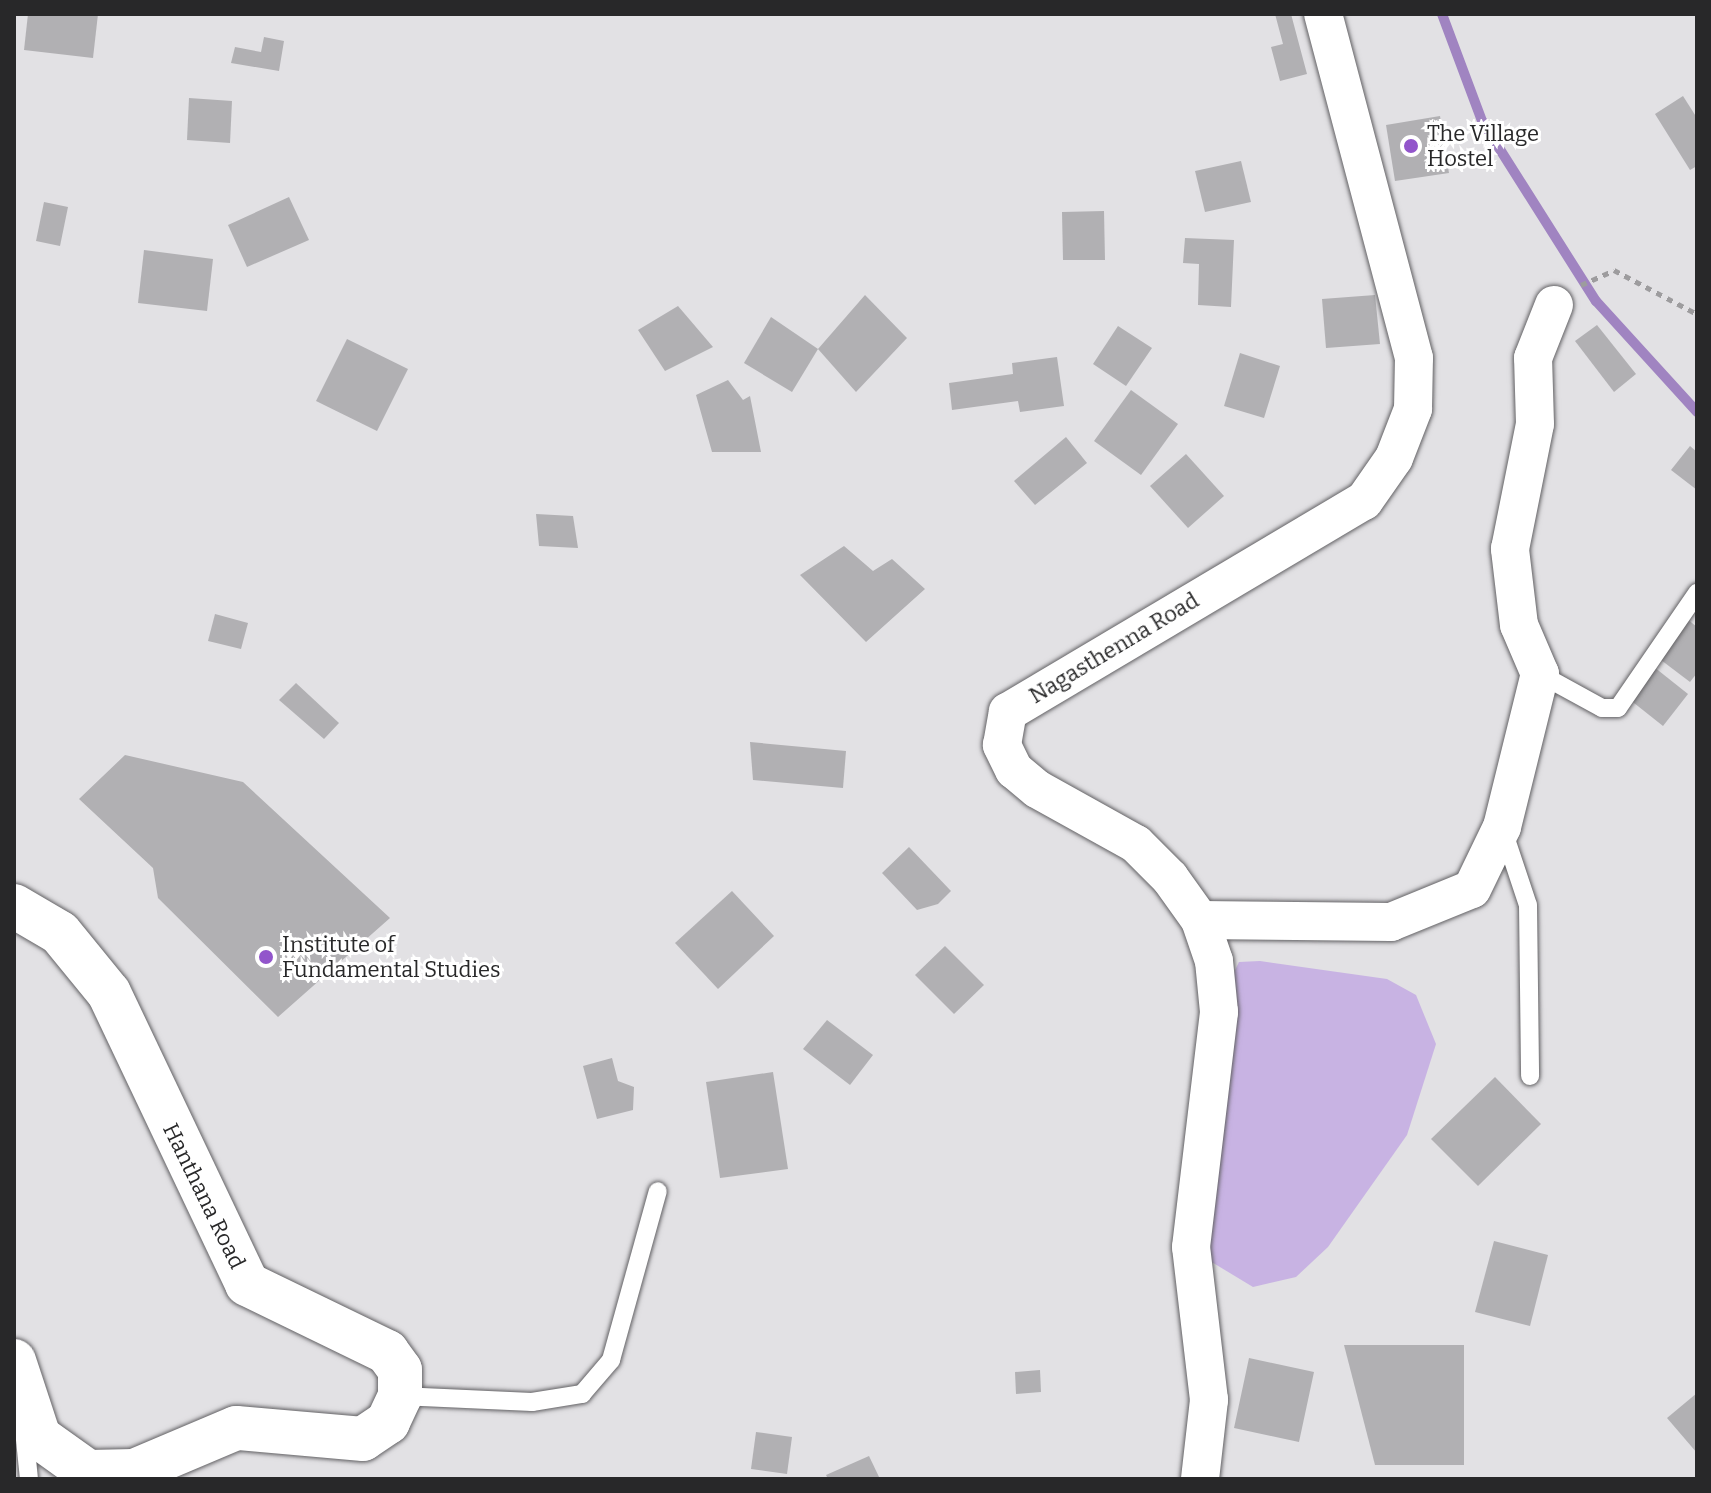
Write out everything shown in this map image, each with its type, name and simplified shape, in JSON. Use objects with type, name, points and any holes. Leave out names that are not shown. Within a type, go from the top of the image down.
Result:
[{"type":"street","name":"Nagasthenna Road","points":[[1200,1479],[1209,1400],[1191,1247],[1219,1012],[1214,961],[1200,920],[1136,844],[1037,789],[1014,770],[1002,745],[1008,712],[1364,501],[1394,458],[1413,409],[1414,358],[1323,14]]},
{"type":"street","points":[[1200,920],[1391,922],[1472,889],[1502,827],[1540,674],[1519,625],[1510,549],[1535,424],[1533,358],[1554,305]]},
{"type":"street","name":"Hanthana Road","points":[[14,906],[60,933],[109,993],[247,1284],[387,1352],[400,1370],[400,1396]]},
{"type":"street","points":[[15,1364],[39,1437],[88,1472],[134,1471],[236,1428],[363,1439],[388,1422],[400,1396]]},
{"type":"lane","points":[[1540,674],[1602,708],[1618,708],[1697,593]]},
{"type":"lane","points":[[1502,827],[1528,905],[1530,1076]]},
{"type":"lane","points":[[400,1396],[532,1402],[582,1394],[611,1360],[658,1191]]},
{"type":"lane","points":[[15,1364],[29,1479]]},
{"type":"path","points":[[1599,272],[1614,270],[1697,314]]},
{"type":"shaded area","points":[[1260,961],[1387,979],[1416,995],[1436,1044],[1407,1135],[1328,1247],[1296,1277],[1253,1287],[1200,1255],[1227,987],[1239,962]]},
{"type":"building","points":[[28,14],[98,14],[93,58],[24,50]]},
{"type":"building","points":[[1275,14],[1291,14],[1307,74],[1280,81],[1271,47],[1283,44]]},
{"type":"building","points":[[264,37],[284,41],[279,71],[231,63],[235,47],[261,52]]},
{"type":"building","points":[[1683,96],[1697,118],[1697,166],[1690,170],[1655,114]]},
{"type":"building","points":[[189,98],[232,101],[230,143],[187,140]]},
{"type":"building","points":[[1440,116],[1449,173],[1395,181],[1386,125]]},
{"type":"building","points":[[1241,161],[1251,202],[1205,212],[1195,171]]},
{"type":"building","points":[[289,197],[309,240],[247,267],[228,225]]},
{"type":"building","points":[[44,202],[68,207],[60,246],[36,241]]},
{"type":"building","points":[[1104,211],[1105,260],[1063,260],[1062,212]]},
{"type":"building","points":[[1185,238],[1234,240],[1231,307],[1198,305],[1199,264],[1183,263]]},
{"type":"building","points":[[144,250],[213,259],[207,311],[138,303]]},
{"type":"building","points":[[865,295],[907,338],[856,392],[818,349]]},
{"type":"building","points":[[1375,295],[1380,344],[1326,348],[1322,299]]},
{"type":"building","points":[[678,306],[713,347],[665,371],[638,330]]},
{"type":"building","points":[[771,317],[818,349],[792,392],[744,363]]},
{"type":"building","points":[[1597,325],[1636,374],[1614,392],[1575,341]]},
{"type":"building","points":[[1118,326],[1152,348],[1126,386],[1093,364]]},
{"type":"building","points":[[347,339],[408,369],[377,431],[316,401]]},
{"type":"building","points":[[1240,353],[1280,366],[1264,418],[1224,406]]},
{"type":"building","points":[[1057,357],[1064,406],[1020,412],[1018,401],[952,410],[949,383],[1013,374],[1012,363]]},
{"type":"building","points":[[728,380],[743,400],[750,396],[761,452],[712,452],[696,395]]},
{"type":"building","points":[[1131,390],[1178,424],[1141,475],[1094,441]]},
{"type":"building","points":[[1066,437],[1087,463],[1035,505],[1014,481]]},
{"type":"building","points":[[1690,446],[1697,452],[1697,490],[1671,470]]},
{"type":"building","points":[[1186,454],[1224,496],[1188,528],[1150,486]]},
{"type":"building","points":[[536,514],[573,516],[578,548],[539,546]]},
{"type":"building","points":[[844,546],[873,571],[892,559],[925,589],[866,642],[800,575]]},
{"type":"building","points":[[215,614],[248,623],[241,649],[208,641]]},
{"type":"building","points":[[1687,619],[1697,627],[1697,673],[1690,682],[1657,657]]},
{"type":"building","points":[[1654,667],[1688,694],[1663,726],[1629,699]]},
{"type":"building","points":[[296,683],[339,723],[324,739],[279,700]]},
{"type":"building","points":[[750,742],[846,751],[843,788],[753,780]]},
{"type":"building","points":[[125,755],[243,782],[390,918],[278,1017],[158,898],[153,868],[79,799]]},
{"type":"building","points":[[909,847],[951,891],[938,904],[917,910],[882,873]]},
{"type":"building","points":[[732,891],[774,936],[718,989],[675,943]]},
{"type":"building","points":[[945,946],[984,985],[954,1014],[915,975]]},
{"type":"building","points":[[827,1020],[873,1055],[850,1085],[803,1049]]},
{"type":"building","points":[[612,1058],[618,1081],[634,1087],[633,1110],[597,1119],[583,1066]]},
{"type":"building","points":[[773,1072],[788,1169],[720,1178],[706,1082]]},
{"type":"building","points":[[1495,1077],[1541,1124],[1478,1186],[1431,1139]]},
{"type":"building","points":[[1494,1241],[1548,1255],[1530,1326],[1475,1312]]},
{"type":"building","points":[[1344,1345],[1464,1345],[1464,1465],[1375,1465]]},
{"type":"building","points":[[1249,1358],[1314,1372],[1299,1442],[1234,1428]]},
{"type":"building","points":[[1040,1370],[1041,1392],[1016,1394],[1015,1372]]},
{"type":"building","points":[[1697,1393],[1697,1453],[1667,1418]]},
{"type":"building","points":[[756,1432],[792,1437],[787,1474],[751,1469]]},
{"type":"building","points":[[869,1456],[880,1479],[828,1479],[826,1475]]},
{"type":"waterway","points":[[1442,14],[1482,121],[1596,301],[1697,412]]},
{"type":"place","name":"The Village Hostel","points":[[1411,146]]},
{"type":"place","name":"Institute of Fundamental Studies","points":[[266,957]]}]
